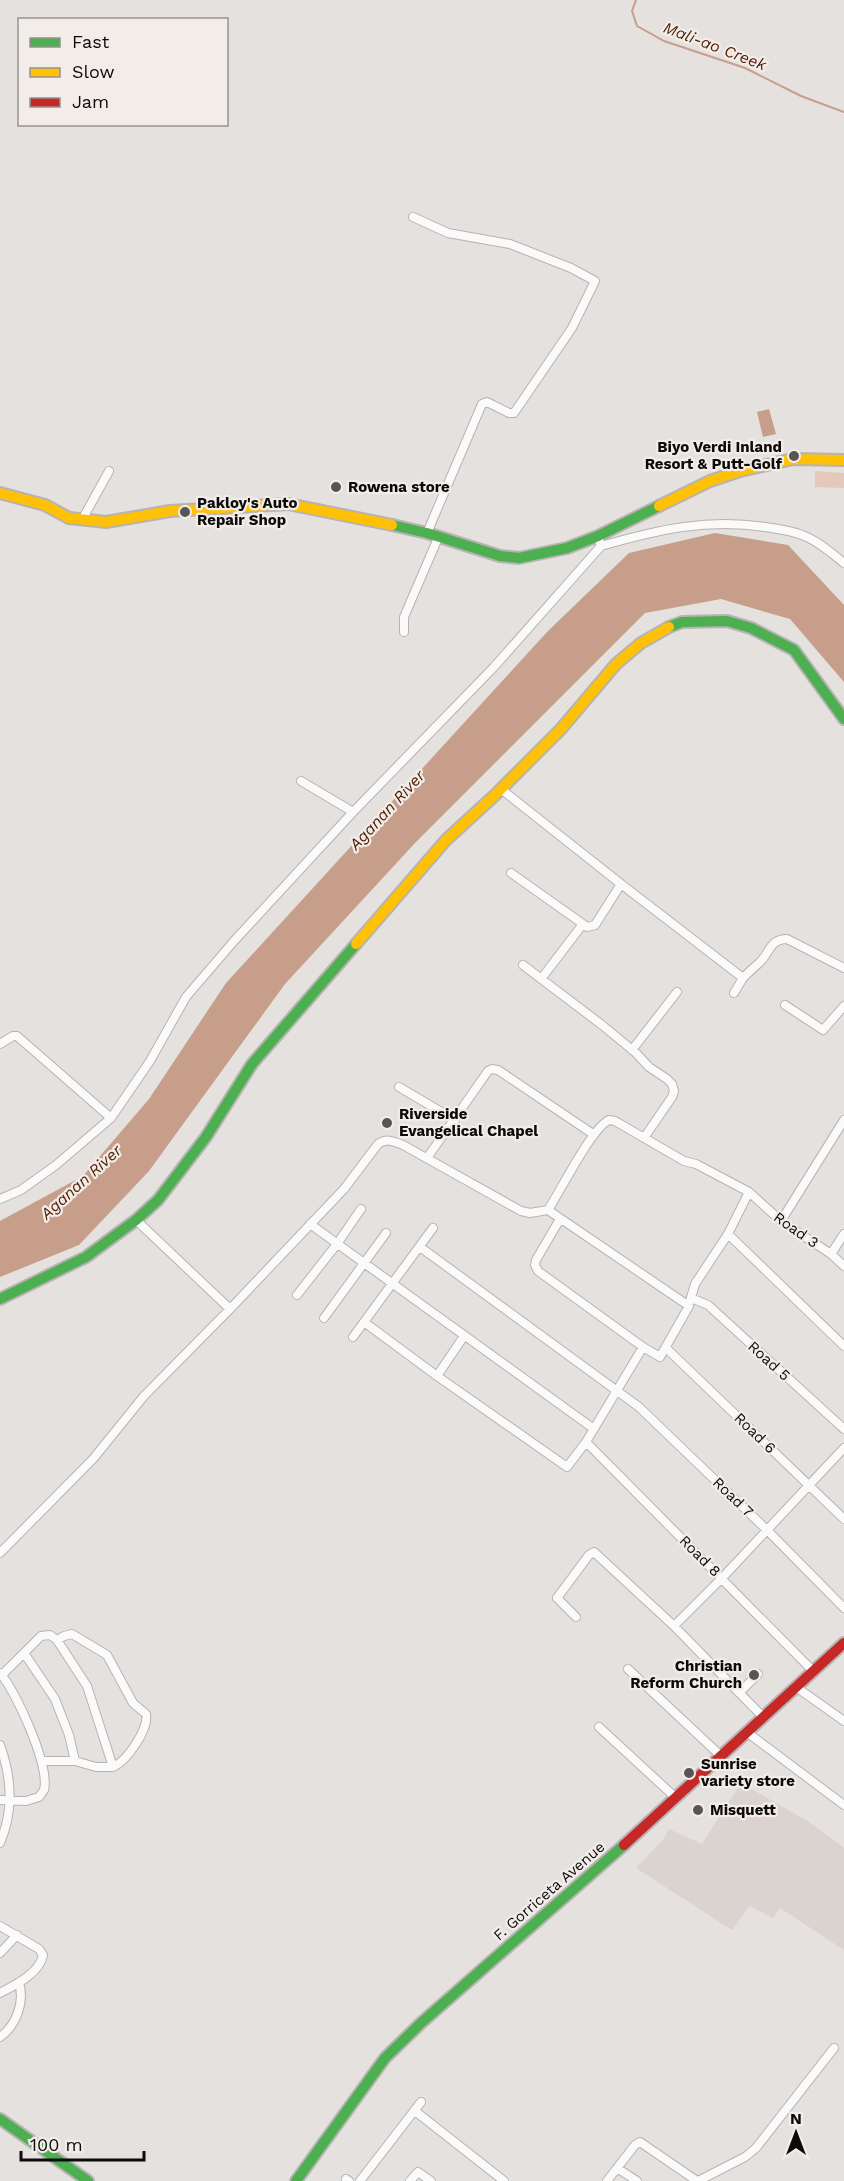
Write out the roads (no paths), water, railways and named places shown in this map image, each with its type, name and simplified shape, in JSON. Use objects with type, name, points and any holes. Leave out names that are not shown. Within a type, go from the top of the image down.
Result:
[{"type":"street","points":[[413,217],[448,233],[510,244],[571,268],[595,281],[572,328],[514,413],[505,412],[487,402],[482,404],[427,533]]},
{"type":"street","points":[[0,1199],[21,1190],[56,1166],[111,1118],[150,1061],[186,997],[234,941],[353,812],[494,667],[600,541],[710,481],[740,471],[793,459],[844,460]]},
{"type":"street","points":[[82,520],[109,471]]},
{"type":"street","points":[[0,493],[45,505],[69,518],[106,522],[170,511],[288,504],[369,519],[427,533],[500,556],[519,558],[681,526],[712,523],[751,525],[804,535],[844,563]]},
{"type":"street","points":[[404,632],[404,617],[438,538]]},
{"type":"street","points":[[0,1299],[86,1257],[136,1220],[158,1200],[206,1137],[252,1064],[446,840],[561,729],[616,664],[641,643],[663,629],[682,622],[727,621],[751,628],[794,650],[844,719]]},
{"type":"street","points":[[301,782],[353,812]]},
{"type":"street","points":[[501,789],[743,978]]},
{"type":"street","points":[[511,873],[583,924],[592,927],[621,884]]},
{"type":"street","points":[[541,979],[583,924]]},
{"type":"street","points":[[734,993],[743,978],[779,939],[787,939],[844,968]]},
{"type":"street","points":[[523,965],[667,1079],[674,1091],[672,1097],[644,1138]]},
{"type":"street","points":[[632,1050],[676,992]]},
{"type":"street","points":[[785,1005],[823,1030],[844,1006]]},
{"type":"street","points":[[0,1044],[17,1036],[111,1118]]},
{"type":"street","points":[[0,1553],[93,1459],[144,1396],[344,1189],[378,1144],[389,1140],[403,1145],[521,1210],[530,1213],[548,1210],[593,1134],[498,1070],[492,1069],[488,1071],[427,1158]]},
{"type":"street","points":[[399,1087],[455,1120]]},
{"type":"street","name":"Road 3","points":[[593,1134],[603,1123],[609,1120],[615,1121],[749,1192],[781,1221],[831,1254],[844,1266]]},
{"type":"street","points":[[781,1221],[844,1120]]},
{"type":"street","points":[[560,1219],[536,1260],[535,1265],[538,1271],[660,1357],[690,1302],[695,1284],[728,1234],[749,1192]]},
{"type":"street","points":[[297,1295],[361,1209]]},
{"type":"street","name":"Road 5","points":[[548,1210],[690,1302],[708,1305],[844,1429]]},
{"type":"street","points":[[136,1220],[230,1309]]},
{"type":"street","points":[[310,1224],[594,1429]]},
{"type":"street","points":[[352,1337],[433,1228]]},
{"type":"street","points":[[324,1318],[386,1233]]},
{"type":"street","points":[[728,1234],[844,1347]]},
{"type":"street","points":[[831,1254],[844,1234]]},
{"type":"street","name":"Road 7","points":[[420,1247],[639,1407],[844,1608]]},
{"type":"street","points":[[364,1322],[436,1376],[567,1467],[586,1442],[643,1347]]},
{"type":"street","points":[[436,1376],[464,1336]]},
{"type":"street","name":"Road 6","points":[[666,1348],[844,1519]]},
{"type":"street","name":"Road 8","points":[[586,1442],[813,1671]]},
{"type":"street","points":[[674,1626],[844,1448]]},
{"type":"street","points":[[576,1617],[558,1598],[589,1555],[594,1552],[674,1626],[763,1717]]},
{"type":"street","points":[[42,1761],[75,1761],[96,1767],[113,1767],[120,1764],[133,1748],[146,1725],[146,1714],[133,1703],[107,1655],[72,1634],[57,1640]]},
{"type":"street","points":[[0,1800],[26,1801],[39,1797],[44,1790],[42,1761],[19,1705],[1,1674],[41,1636],[50,1635],[57,1640],[87,1686],[113,1767]]},
{"type":"street","name":"F. Gorriceta Avenue","points":[[296,2181],[385,2058],[722,1757],[844,1644]]},
{"type":"street","points":[[24,1653],[55,1699],[69,1735],[75,1761]]},
{"type":"street","points":[[628,1669],[722,1757]]},
{"type":"street","points":[[739,1693],[758,1674]]},
{"type":"street","points":[[796,1687],[844,1721]]},
{"type":"street","points":[[599,1727],[676,1798]]},
{"type":"street","points":[[748,1733],[844,1805]]},
{"type":"street","points":[[0,1745],[6,1763],[11,1800],[0,1843]]},
{"type":"street","points":[[0,1926],[39,1949],[43,1955],[40,1964],[18,1983],[0,1993]]},
{"type":"street","points":[[0,1953],[17,1935]]},
{"type":"street","points":[[0,2037],[14,2022],[21,2002],[22,1993],[18,1983]]},
{"type":"street","points":[[608,2181],[635,2145],[640,2142],[697,2181],[734,2164],[756,2148],[834,2048]]},
{"type":"street","points":[[360,2181],[421,2102]]},
{"type":"street","points":[[415,2111],[502,2180]]},
{"type":"street","points":[[0,2119],[88,2181]]},
{"type":"street","points":[[617,2168],[637,2181]]},
{"type":"street","points":[[411,2181],[418,2172],[431,2181]]},
{"type":"water","points":[[769,409],[776,434],[763,437],[757,412]]},
{"type":"water","name":"Aganan River","points":[[715,533],[788,545],[844,605],[844,682],[790,619],[721,599],[645,613],[415,843],[285,984],[149,1171],[79,1245],[0,1277],[0,1221],[83,1176],[149,1099],[226,983],[548,631],[629,553]]},
{"type":"waterway","name":"Mali-ao Creek","points":[[636,0],[632,11],[637,26],[664,41],[745,68],[801,96],[844,112]]},
{"type":"place","name":"Biyo Verdi Inland Resort & Putt-Golf","points":[[794,456]]},
{"type":"place","name":"Rowena store","points":[[336,487]]},
{"type":"place","name":"Pakloy's Auto Repair Shop","points":[[185,512]]},
{"type":"place","name":"Riverside Evangelical Chapel","points":[[387,1123]]},
{"type":"place","name":"Christian Reform Church","points":[[754,1675]]},
{"type":"place","name":"Sunrise variety store","points":[[689,1773]]},
{"type":"place","name":"Misquett","points":[[698,1810]]}]
